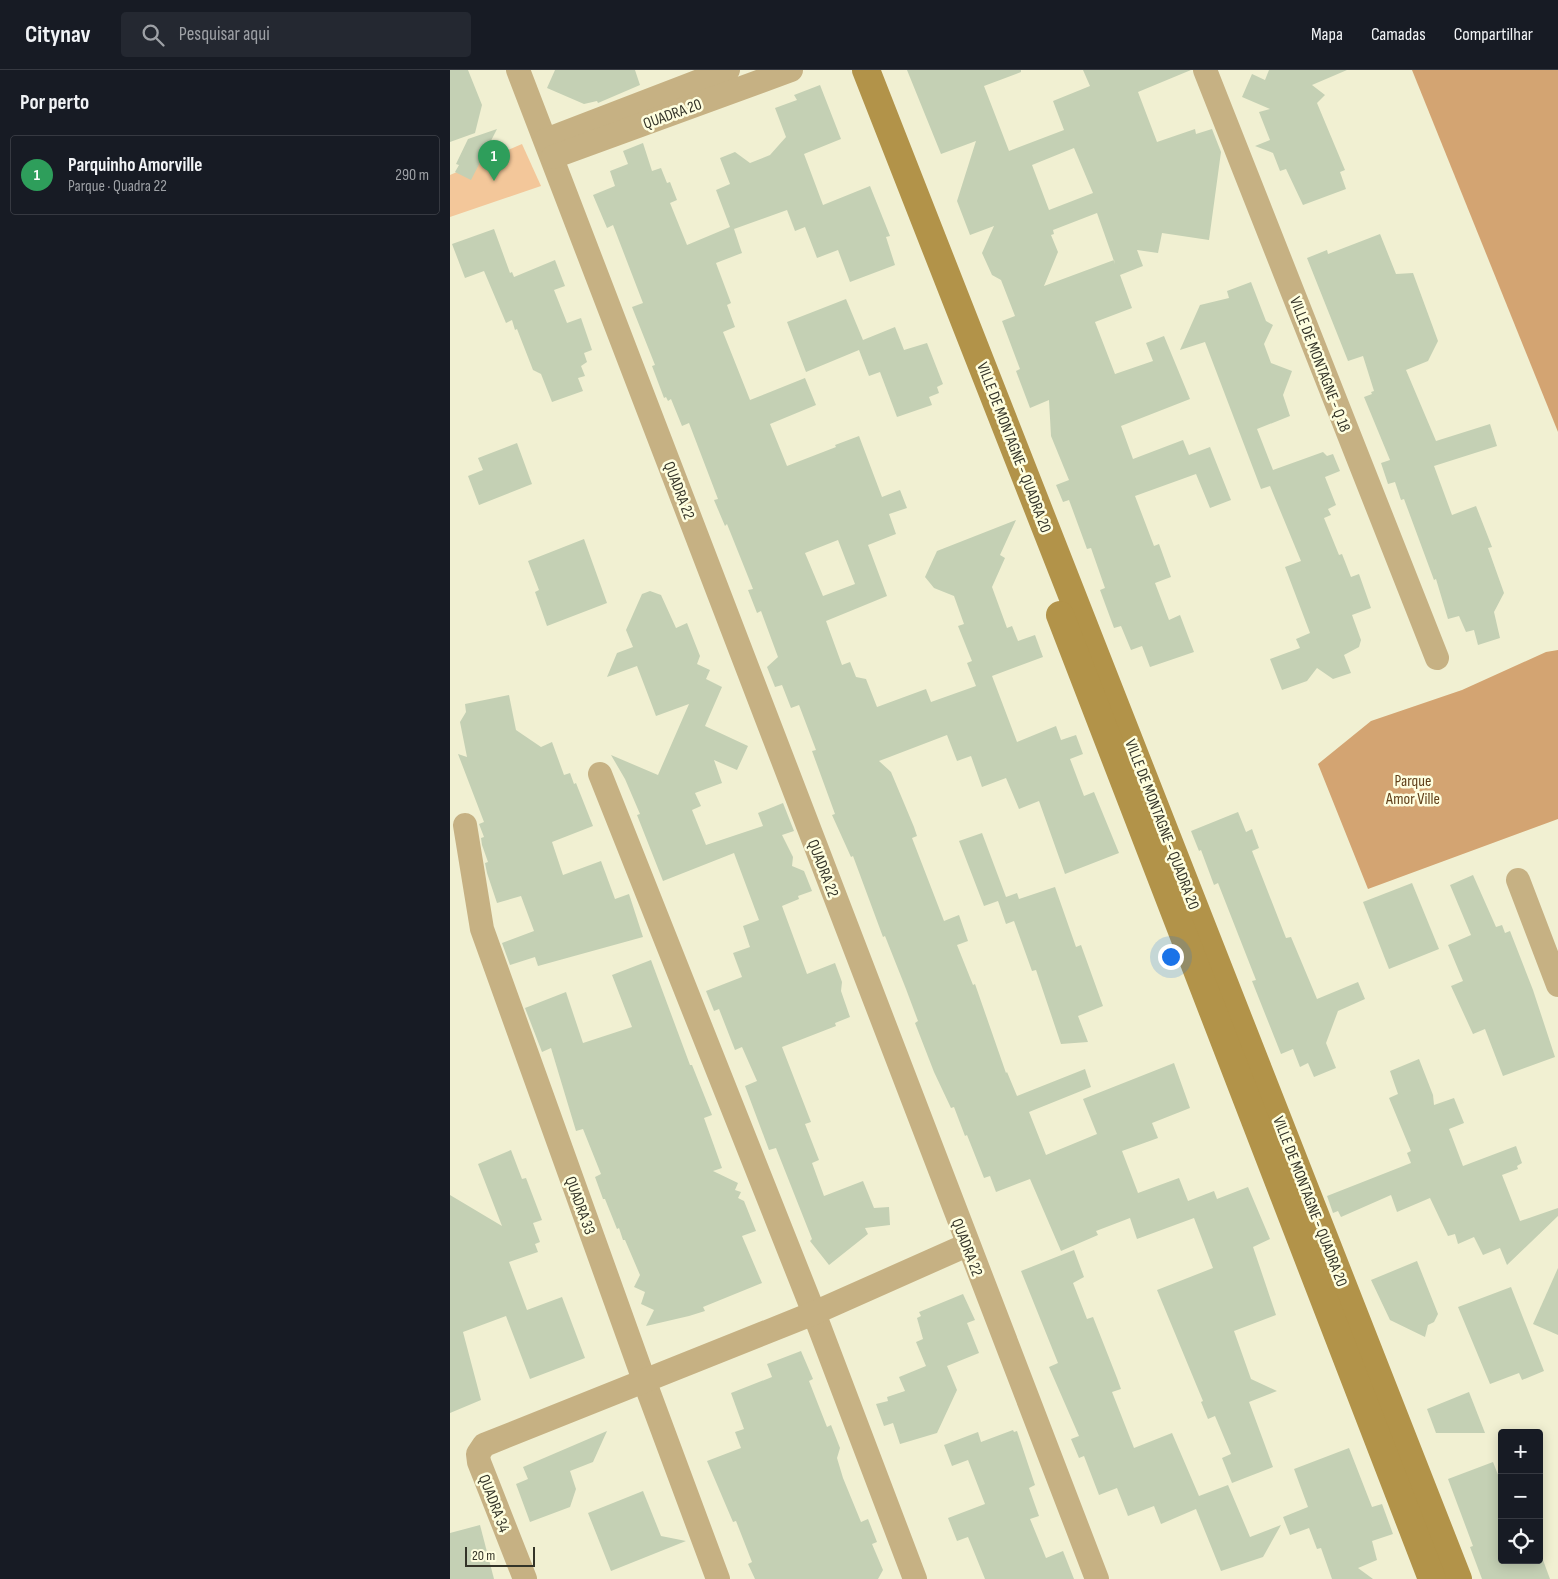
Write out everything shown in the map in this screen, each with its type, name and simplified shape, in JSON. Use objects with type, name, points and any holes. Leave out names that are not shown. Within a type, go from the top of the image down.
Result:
[{"type":"street","name":"QUADRA 22","points":[[518,70],[550,148],[967,1245],[1097,1579]]},
{"type":"street","name":"QUADRA 20","points":[[550,148],[728,70]]},
{"type":"street","name":"QUADRA 20","points":[[550,148],[792,70]]},
{"type":"street","name":"VILLE DE MONTAGNE - QUADRA 20","points":[[850,70],[1432,1579]]},
{"type":"street","name":"VILLE DE MONTAGNE - QUADRA 20","points":[[866,70],[1458,1579]]},
{"type":"street","name":"VILLE DE MONTAGNE - Q 18","points":[[1205,70],[1436,658]]},
{"type":"street","points":[[600,774],[814,1313],[915,1579]]},
{"type":"street","name":"QUADRA 33","points":[[465,825],[482,929],[644,1380],[718,1579]]},
{"type":"street","points":[[1518,880],[1558,985]]},
{"type":"street","points":[[644,1380],[814,1313],[967,1245]]},
{"type":"street","name":"QUADRA 34","points":[[525,1579],[479,1462],[478,1454],[484,1445],[644,1380]]},
{"type":"shaded area","points":[[522,144],[541,186],[450,217],[450,175]]},
{"type":"green space","points":[[1412,70],[1558,70],[1558,432]]},
{"type":"green space","name":"Parque Amor Ville","points":[[1558,650],[1558,819],[1368,889],[1318,764],[1371,721],[1462,690],[1546,652]]},
{"type":"building","points":[[450,70],[468,70],[482,105],[475,133],[450,142]]},
{"type":"building","points":[[555,70],[635,70],[640,85],[598,103],[597,101],[584,104],[547,88]]},
{"type":"building","points":[[907,70],[1021,70],[1021,72],[984,86],[1009,151],[1064,130],[1053,101],[1090,86],[1083,70],[1191,70],[1138,92],[1157,142],[1195,129],[1196,134],[1212,129],[1221,152],[1209,240],[1162,233],[1158,253],[1137,250],[1143,266],[1120,275],[1132,308],[1095,322],[1115,374],[1153,361],[1146,343],[1164,336],[1190,399],[1121,426],[1133,459],[1183,440],[1189,455],[1210,447],[1231,500],[1210,508],[1196,474],[1135,496],[1154,546],[1159,544],[1171,577],[1155,583],[1169,620],[1180,615],[1194,652],[1150,667],[1142,646],[1131,650],[1121,626],[1114,628],[1100,590],[1105,588],[1091,548],[1087,549],[1069,500],[1063,502],[1056,485],[1069,480],[1051,436],[1049,400],[1030,408],[1016,371],[1020,369],[1002,321],[1015,316],[1001,280],[992,275],[982,253],[994,226],[970,235],[957,201],[976,141],[941,154]],"holes":[[[1074,148],[1093,193],[1049,210],[1032,165]],[[1097,213],[1114,260],[1044,286],[1058,252],[1051,235],[1054,234],[1053,230]]]},
{"type":"building","points":[[1269,70],[1347,70],[1312,85],[1325,95],[1317,103],[1345,170],[1340,172],[1346,189],[1303,205],[1286,169],[1280,171],[1273,153],[1255,146],[1270,140],[1259,112],[1270,109],[1242,97],[1252,74],[1265,80]]},
{"type":"building","points":[[820,85],[841,139],[804,154],[823,205],[870,186],[890,236],[886,237],[895,265],[850,282],[838,250],[817,258],[805,227],[795,231],[787,210],[734,229],[742,253],[716,263],[731,303],[727,305],[735,327],[723,332],[750,400],[805,378],[816,405],[770,424],[787,466],[859,436],[882,497],[900,490],[907,508],[889,514],[896,534],[868,545],[887,596],[826,621],[842,665],[850,662],[856,677],[866,679],[877,707],[926,689],[931,702],[976,686],[967,663],[972,661],[958,626],[964,624],[954,596],[934,588],[925,577],[937,551],[1016,520],[1000,555],[1005,558],[992,587],[1007,628],[1012,626],[1018,641],[1035,635],[1043,657],[992,676],[1017,742],[1056,726],[1061,740],[1076,735],[1083,754],[1070,759],[1084,796],[1094,792],[1119,853],[1065,874],[1039,801],[1019,809],[1006,778],[982,787],[971,756],[957,761],[947,735],[879,761],[891,772],[914,827],[917,836],[912,838],[944,921],[959,915],[968,941],[957,945],[973,985],[975,984],[1006,1073],[1017,1096],[1085,1069],[1091,1087],[1029,1112],[1046,1155],[1097,1134],[1083,1099],[1174,1063],[1190,1108],[1152,1123],[1158,1138],[1122,1151],[1138,1193],[1179,1178],[1188,1201],[1214,1191],[1217,1199],[1248,1187],[1270,1239],[1253,1247],[1276,1315],[1234,1331],[1251,1379],[1277,1391],[1249,1402],[1273,1467],[1232,1483],[1222,1458],[1231,1454],[1215,1416],[1208,1419],[1201,1402],[1203,1401],[1157,1290],[1213,1268],[1194,1218],[1137,1239],[1130,1218],[1096,1231],[1098,1235],[1061,1251],[1030,1179],[996,1192],[990,1176],[984,1178],[954,1107],[951,1108],[934,1072],[915,1023],[918,1021],[885,936],[883,937],[853,856],[851,857],[832,815],[835,814],[812,751],[816,750],[799,705],[791,708],[782,685],[775,687],[767,667],[778,657],[761,611],[757,613],[748,590],[753,589],[727,524],[725,526],[714,500],[718,499],[689,423],[682,426],[671,399],[668,401],[666,397],[664,398],[652,366],[655,365],[632,307],[643,303],[613,225],[607,228],[593,195],[615,186],[610,171],[628,164],[623,151],[643,143],[652,171],[661,168],[667,183],[670,182],[677,200],[670,203],[687,245],[730,227],[716,190],[730,184],[720,158],[735,152],[750,163],[770,155],[786,137],[775,108],[797,100],[794,95]],"holes":[[[838,540],[855,584],[823,596],[805,553]]]},
{"type":"building","points":[[497,129],[471,180],[455,172],[459,165],[456,164],[468,139]]},
{"type":"building","points":[[494,229],[510,273],[512,272],[514,277],[555,260],[565,286],[554,290],[567,323],[581,318],[592,350],[584,353],[587,362],[581,366],[585,376],[578,378],[583,391],[552,402],[541,374],[533,370],[512,320],[506,323],[484,271],[465,278],[452,244]]},
{"type":"building","points":[[1380,234],[1396,274],[1413,273],[1438,341],[1428,361],[1406,370],[1436,441],[1490,424],[1497,446],[1434,466],[1452,515],[1476,506],[1492,547],[1488,548],[1504,593],[1494,612],[1500,638],[1478,645],[1474,630],[1466,632],[1459,616],[1448,619],[1436,579],[1434,580],[1404,499],[1401,500],[1395,482],[1388,484],[1381,463],[1390,460],[1364,397],[1372,394],[1371,392],[1374,391],[1363,356],[1348,361],[1307,258],[1327,250],[1328,254]]},
{"type":"building","points":[[1251,282],[1266,321],[1273,325],[1264,344],[1271,363],[1292,371],[1283,395],[1290,416],[1257,429],[1273,470],[1323,452],[1327,456],[1333,454],[1340,471],[1325,477],[1336,505],[1328,509],[1331,515],[1324,518],[1339,555],[1342,554],[1351,577],[1359,574],[1371,608],[1352,615],[1361,640],[1359,647],[1344,655],[1351,673],[1333,679],[1317,668],[1307,681],[1282,690],[1270,659],[1300,648],[1296,639],[1310,633],[1285,567],[1301,561],[1270,486],[1261,489],[1205,342],[1180,350],[1200,305],[1229,298],[1227,291]]},
{"type":"building","points":[[846,299],[863,340],[895,327],[904,350],[927,343],[943,384],[937,387],[939,393],[929,397],[932,405],[897,417],[880,372],[869,376],[859,350],[806,372],[787,322]]},
{"type":"building","points":[[517,443],[532,484],[479,505],[468,476],[483,470],[478,458]]},
{"type":"building","points":[[584,539],[607,603],[547,626],[535,592],[539,590],[528,561]]},
{"type":"building","points":[[650,591],[661,595],[676,628],[687,623],[700,656],[697,664],[710,670],[706,679],[722,687],[705,726],[748,746],[737,770],[714,760],[722,783],[695,793],[701,806],[692,810],[706,845],[763,826],[758,813],[783,803],[794,831],[782,835],[793,857],[792,866],[804,871],[812,891],[798,896],[799,899],[782,906],[807,974],[835,963],[842,982],[841,991],[850,1017],[835,1023],[836,1026],[782,1047],[811,1122],[805,1124],[819,1160],[812,1163],[824,1196],[863,1181],[874,1208],[889,1207],[890,1225],[865,1228],[868,1234],[829,1265],[810,1241],[812,1239],[776,1148],[769,1150],[745,1086],[757,1081],[742,1047],[735,1050],[719,1009],[714,1011],[706,991],[742,977],[733,953],[750,947],[743,926],[759,920],[734,853],[663,881],[637,815],[640,814],[625,779],[611,755],[658,775],[689,704],[656,716],[637,666],[607,677],[617,653],[633,647],[626,630],[642,594]]},
{"type":"building","points":[[509,695],[516,730],[541,747],[552,742],[564,775],[570,773],[574,784],[576,783],[593,826],[552,842],[563,875],[601,861],[615,899],[629,894],[643,937],[538,966],[535,957],[510,965],[502,943],[534,931],[521,896],[497,903],[487,873],[485,863],[488,862],[482,845],[481,838],[484,837],[479,824],[484,822],[458,754],[467,757],[460,722],[466,712],[465,704]]},
{"type":"building","points":[[1238,812],[1246,832],[1252,829],[1259,848],[1252,851],[1286,938],[1291,937],[1317,999],[1358,982],[1365,999],[1338,1011],[1326,1043],[1336,1068],[1314,1077],[1308,1063],[1300,1067],[1293,1049],[1281,1054],[1252,981],[1256,980],[1218,883],[1214,885],[1201,850],[1199,851],[1191,831]]},
{"type":"building","points":[[982,833],[1006,897],[1017,893],[1019,899],[1055,887],[1076,947],[1081,945],[1103,1006],[1078,1016],[1088,1042],[1061,1044],[1036,970],[1032,971],[1014,921],[1006,924],[998,901],[984,906],[959,841]]},
{"type":"building","points":[[1473,875],[1496,927],[1502,925],[1505,933],[1510,931],[1533,990],[1555,1057],[1503,1076],[1485,1029],[1473,1034],[1451,986],[1463,981],[1448,945],[1471,935],[1450,885]]},
{"type":"building","points":[[1412,883],[1439,949],[1389,969],[1363,902]]},
{"type":"building","points":[[651,960],[690,1065],[692,1065],[712,1115],[704,1118],[722,1168],[713,1171],[738,1183],[735,1190],[741,1192],[738,1198],[744,1201],[756,1231],[742,1236],[762,1283],[703,1307],[705,1311],[646,1326],[654,1310],[641,1304],[645,1292],[634,1287],[640,1275],[625,1240],[623,1240],[619,1228],[617,1229],[605,1199],[603,1199],[595,1177],[601,1174],[583,1129],[576,1131],[551,1048],[542,1052],[525,1008],[566,992],[583,1043],[632,1027],[612,975]]},
{"type":"building","points":[[1419,1059],[1433,1095],[1434,1105],[1454,1098],[1464,1123],[1449,1129],[1463,1166],[1516,1146],[1522,1163],[1517,1166],[1518,1169],[1502,1175],[1520,1221],[1558,1208],[1558,1216],[1507,1265],[1500,1248],[1483,1255],[1474,1237],[1458,1244],[1455,1234],[1448,1236],[1430,1198],[1397,1212],[1391,1195],[1341,1217],[1338,1211],[1333,1213],[1327,1196],[1411,1163],[1407,1153],[1411,1151],[1389,1098],[1398,1094],[1390,1071]]},
{"type":"building","points":[[511,1150],[522,1179],[526,1178],[542,1220],[533,1223],[540,1242],[535,1244],[538,1252],[509,1262],[527,1310],[562,1297],[585,1358],[530,1379],[506,1316],[463,1332],[481,1400],[450,1413],[450,1195],[502,1226],[478,1164]]},
{"type":"building","points":[[1074,1250],[1084,1277],[1073,1283],[1087,1319],[1093,1317],[1117,1378],[1121,1389],[1112,1392],[1134,1448],[1172,1433],[1199,1496],[1228,1485],[1250,1537],[1281,1525],[1263,1557],[1221,1571],[1196,1509],[1161,1524],[1154,1506],[1128,1516],[1117,1488],[1099,1495],[1084,1456],[1079,1458],[1071,1439],[1079,1436],[1049,1367],[1058,1363],[1021,1271]]},
{"type":"building","points":[[1417,1261],[1438,1314],[1434,1322],[1428,1325],[1425,1337],[1390,1320],[1371,1280]]},
{"type":"building","points":[[1558,1268],[1558,1335],[1533,1324]]},
{"type":"building","points":[[1511,1287],[1544,1371],[1522,1380],[1519,1373],[1490,1384],[1458,1307]]},
{"type":"building","points":[[963,1294],[975,1320],[967,1323],[979,1353],[947,1366],[957,1390],[937,1433],[900,1444],[893,1423],[884,1426],[876,1404],[888,1401],[887,1397],[905,1391],[899,1377],[926,1366],[916,1342],[923,1339],[917,1318],[921,1316],[919,1312]]},
{"type":"building","points":[[801,1351],[813,1379],[809,1381],[827,1427],[831,1425],[840,1448],[837,1458],[843,1478],[861,1522],[868,1519],[877,1542],[872,1544],[883,1570],[878,1579],[755,1579],[748,1564],[752,1562],[736,1521],[733,1522],[707,1461],[741,1448],[735,1432],[744,1429],[731,1393],[772,1377],[767,1364]]},
{"type":"building","points":[[1469,1392],[1485,1433],[1436,1433],[1427,1409]]},
{"type":"building","points":[[1013,1430],[1014,1432],[1017,1431],[1035,1485],[1029,1488],[1039,1516],[1030,1519],[1046,1558],[1063,1551],[1074,1579],[985,1579],[968,1537],[957,1541],[948,1518],[985,1504],[968,1460],[952,1466],[944,1445],[978,1432],[981,1442]]},
{"type":"building","points":[[607,1431],[593,1462],[570,1471],[576,1489],[570,1507],[530,1522],[516,1484],[528,1479],[523,1467]]},
{"type":"building","points":[[1349,1448],[1372,1507],[1382,1504],[1393,1534],[1372,1541],[1377,1560],[1358,1568],[1373,1579],[1332,1579],[1321,1548],[1317,1549],[1309,1528],[1290,1535],[1283,1517],[1308,1507],[1294,1469]]},
{"type":"building","points":[[1493,1462],[1498,1475],[1498,1564],[1543,1564],[1543,1560],[1550,1579],[1482,1579],[1470,1547],[1473,1546],[1448,1479]]},
{"type":"building","points":[[643,1491],[661,1536],[686,1541],[611,1571],[588,1513]]},
{"type":"building","points":[[480,1525],[494,1579],[450,1579],[450,1533]]},
{"type":"place","name":"Parquinho Amorville","points":[[494,181]]}]
